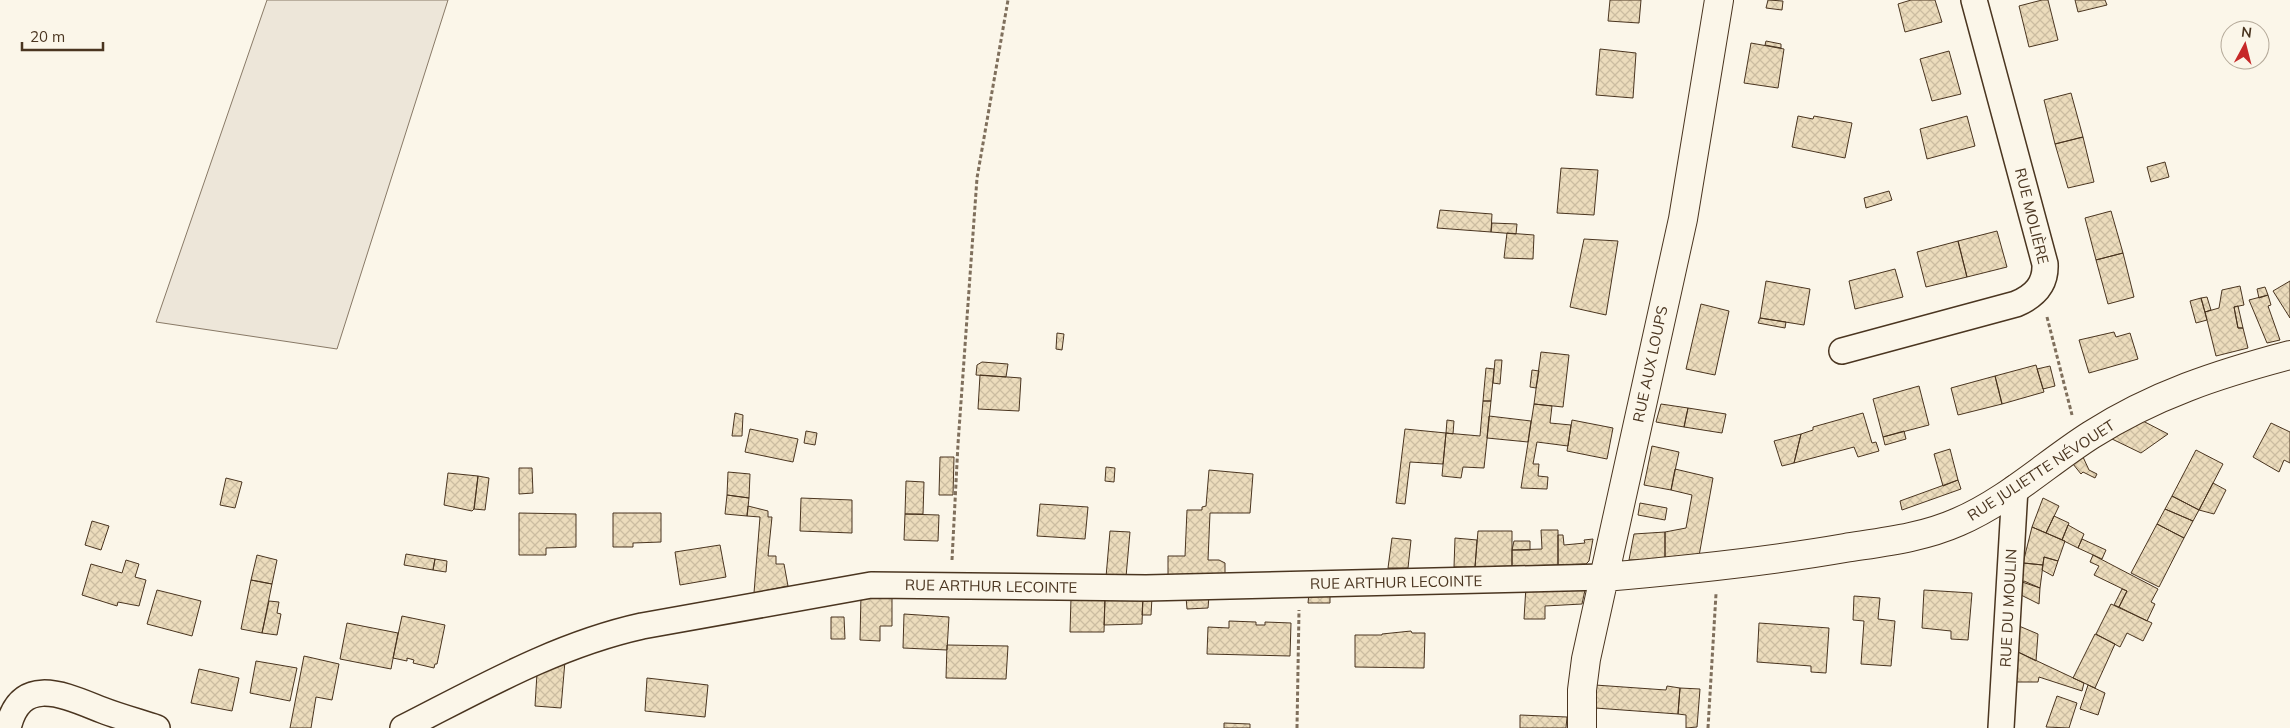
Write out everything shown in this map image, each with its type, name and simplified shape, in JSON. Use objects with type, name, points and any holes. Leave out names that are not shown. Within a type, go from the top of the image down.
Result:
[{"type":"street","name":"RUE AUX LOUPS","points":[[1582,728],[1584,674],[1683,218],[1719,0]]},
{"type":"street","name":"RUE MOLIÈRE","points":[[1974,0],[2046,264],[2046,273],[2039,289]]},
{"type":"street","points":[[1842,351],[2016,304],[2026,300],[2039,289]]},
{"type":"street","name":"RUE JULIETTE NÉVOUET","points":[[1604,577],[1718,567],[1780,559],[1924,534],[1976,514],[2080,442],[2148,403],[2185,386],[2239,368],[2290,355]]},
{"type":"street","name":"RUE DU MOULIN","points":[[2001,728],[2015,488]]},
{"type":"street","name":"RUE ARTHUR LECOINTE","points":[[403,728],[520,669],[577,645],[616,632],[856,586],[887,584],[1146,588],[1604,577]]},
{"type":"street","points":[[8,728],[18,704],[31,695],[45,693],[69,697],[157,728]]},
{"type":"path","points":[[951,586],[958,444],[977,178],[1008,0]]},
{"type":"path","points":[[2039,289],[2080,442]]},
{"type":"path","points":[[1708,728],[1718,567]]},
{"type":"path","points":[[1297,728],[1299,584]]},
{"type":"shaded area","points":[[267,0],[448,0],[337,349],[156,322]]},
{"type":"building","points":[[1610,0],[1641,0],[1639,23],[1608,21]]},
{"type":"building","points":[[1768,0],[1783,1],[1782,10],[1766,8]]},
{"type":"building","points":[[1911,0],[1935,0],[1942,22],[1905,32],[1898,4]]},
{"type":"building","points":[[2048,0],[2058,40],[2029,47],[2019,6]]},
{"type":"building","points":[[2075,0],[2105,0],[2107,5],[2078,12]]},
{"type":"building","points":[[1766,41],[1781,44],[1781,48],[1765,45]]},
{"type":"building","points":[[1751,43],[1784,49],[1778,88],[1744,83]]},
{"type":"building","points":[[1600,49],[1636,53],[1633,98],[1596,95]]},
{"type":"building","points":[[1949,51],[1961,94],[1932,101],[1920,59]]},
{"type":"building","points":[[2071,93],[2083,137],[2055,144],[2044,100]]},
{"type":"building","points":[[1798,116],[1813,119],[1814,116],[1852,123],[1845,158],[1792,147]]},
{"type":"building","points":[[1967,116],[1975,146],[1927,159],[1920,129]]},
{"type":"building","points":[[2083,137],[2094,182],[2068,188],[2055,144]]},
{"type":"building","points":[[2165,162],[2169,177],[2151,182],[2147,167]]},
{"type":"building","points":[[1561,168],[1598,170],[1594,215],[1557,213]]},
{"type":"building","points":[[1889,191],[1892,200],[1866,208],[1864,198]]},
{"type":"building","points":[[1440,210],[1492,214],[1491,232],[1437,228]]},
{"type":"building","points":[[2111,211],[2123,253],[2096,260],[2085,218]]},
{"type":"building","points":[[1492,223],[1517,224],[1516,234],[1491,232]]},
{"type":"building","points":[[1997,231],[2007,267],[1967,277],[1958,241]]},
{"type":"building","points":[[1507,233],[1534,235],[1533,259],[1504,258]]},
{"type":"building","points":[[1584,239],[1618,241],[1606,315],[1570,307]]},
{"type":"building","points":[[1958,241],[1967,277],[1926,287],[1917,252]]},
{"type":"building","points":[[2123,253],[2134,297],[2108,304],[2096,260]]},
{"type":"building","points":[[1895,269],[1903,297],[1855,309],[1849,281]]},
{"type":"building","points":[[1766,281],[1810,289],[1804,325],[1760,318]]},
{"type":"building","points":[[2290,281],[2290,318],[2273,291]]},
{"type":"building","points":[[2240,286],[2244,305],[2234,307],[2238,328],[2243,328],[2248,348],[2216,356],[2205,312],[2219,308],[2222,290]]},
{"type":"building","points":[[2265,287],[2268,295],[2259,298],[2257,289]]},
{"type":"building","points":[[2268,295],[2271,305],[2268,306],[2280,340],[2267,343],[2249,300]]},
{"type":"building","points":[[2207,297],[2211,310],[2205,312],[2201,298]]},
{"type":"building","points":[[2201,298],[2207,320],[2196,323],[2190,301]]},
{"type":"building","points":[[1701,304],[1729,311],[1715,375],[1686,369]]},
{"type":"building","points":[[2238,306],[2243,328],[2238,328],[2234,307]]},
{"type":"building","points":[[1760,318],[1786,322],[1785,328],[1758,323]]},
{"type":"building","points":[[2114,332],[2116,337],[2130,333],[2138,359],[2089,373],[2079,340]]},
{"type":"building","points":[[1057,333],[1064,334],[1062,350],[1056,349]]},
{"type":"building","points":[[1541,352],[1569,355],[1563,407],[1534,404]]},
{"type":"building","points":[[1495,360],[1502,360],[1500,384],[1493,383]]},
{"type":"building","points":[[982,362],[1008,364],[1006,377],[976,375],[977,365]]},
{"type":"building","points":[[2036,365],[2044,392],[2002,404],[1995,376]]},
{"type":"building","points":[[2050,366],[2055,386],[2043,389],[2037,369]]},
{"type":"building","points":[[1486,368],[1494,369],[1491,401],[1483,401]]},
{"type":"building","points":[[1532,370],[1539,371],[1536,388],[1530,387]]},
{"type":"building","points":[[980,375],[1021,378],[1019,411],[978,409]]},
{"type":"building","points":[[1995,376],[2002,404],[1958,415],[1951,388]]},
{"type":"building","points":[[1919,386],[1929,425],[1883,437],[1873,399]]},
{"type":"building","points":[[1483,401],[1491,401],[1484,468],[1463,467],[1461,478],[1442,476],[1446,433],[1480,436]]},
{"type":"building","points":[[1534,404],[1552,406],[1550,423],[1571,425],[1568,446],[1537,442],[1533,464],[1539,464],[1538,476],[1548,477],[1547,489],[1521,488]]},
{"type":"building","points":[[1661,404],[1688,408],[1684,427],[1656,422]]},
{"type":"building","points":[[1688,408],[1726,414],[1722,433],[1684,427]]},
{"type":"building","points":[[735,413],[743,415],[742,436],[732,436]]},
{"type":"building","points":[[1863,413],[1872,443],[1876,442],[1879,451],[1858,457],[1854,447],[1794,463],[1801,434],[1813,430],[1813,427]]},
{"type":"building","points":[[1489,416],[1531,421],[1528,442],[1487,438]]},
{"type":"building","points":[[1447,420],[1454,421],[1453,434],[1446,433]]},
{"type":"building","points":[[1572,420],[1613,428],[1607,459],[1567,451]]},
{"type":"building","points":[[2141,420],[2168,434],[2141,453],[2112,439]]},
{"type":"building","points":[[2271,423],[2290,432],[2290,463],[2284,460],[2279,472],[2253,457]]},
{"type":"building","points":[[750,429],[798,439],[793,462],[745,452]]},
{"type":"building","points":[[1405,429],[1446,433],[1443,464],[1410,462],[1405,504],[1396,503]]},
{"type":"building","points":[[806,431],[817,433],[815,445],[804,443]]},
{"type":"building","points":[[1904,431],[1906,439],[1885,445],[1883,437]]},
{"type":"building","points":[[1801,434],[1794,463],[1782,466],[1774,441]]},
{"type":"building","points":[[1652,446],[1679,452],[1671,490],[1644,485]]},
{"type":"building","points":[[1950,449],[1958,480],[1943,486],[1934,454]]},
{"type":"building","points":[[2196,450],[2223,464],[2199,510],[2172,496]]},
{"type":"building","points":[[940,457],[954,457],[953,495],[939,495]]},
{"type":"building","points":[[2083,457],[2089,470],[2097,474],[2095,478],[2083,472],[2081,474],[2073,464]]},
{"type":"building","points":[[1106,467],[1115,468],[1114,482],[1105,481]]},
{"type":"building","points":[[519,468],[532,468],[533,493],[519,494]]},
{"type":"building","points":[[1675,469],[1713,478],[1699,556],[1665,559],[1665,532],[1686,528],[1692,495],[1671,490]]},
{"type":"building","points":[[1209,470],[1253,474],[1250,513],[1210,513],[1208,560],[1219,560],[1225,563],[1225,575],[1168,576],[1168,556],[1185,556],[1187,510],[1202,510],[1202,507],[1206,506]]},
{"type":"building","points":[[728,472],[750,474],[749,498],[727,495]]},
{"type":"building","points":[[448,473],[478,476],[474,509],[472,511],[444,505]]},
{"type":"building","points":[[478,476],[489,478],[485,510],[474,509]]},
{"type":"building","points":[[226,478],[242,482],[235,508],[220,505]]},
{"type":"building","points":[[1958,480],[1961,489],[1902,510],[1900,501]]},
{"type":"building","points":[[906,481],[924,482],[923,514],[905,514]]},
{"type":"building","points":[[2213,483],[2226,490],[2214,514],[2199,510]]},
{"type":"building","points":[[727,495],[749,498],[747,516],[725,514]]},
{"type":"building","points":[[2172,496],[2199,510],[2193,521],[2165,509]]},
{"type":"building","points":[[801,498],[852,500],[852,533],[800,531]]},
{"type":"building","points":[[2043,498],[2059,506],[2046,533],[2032,527]]},
{"type":"building","points":[[1640,503],[1667,508],[1665,520],[1638,515]]},
{"type":"building","points":[[1040,504],[1088,507],[1085,539],[1037,536]]},
{"type":"building","points":[[748,506],[768,511],[768,517],[772,517],[768,556],[776,556],[776,564],[784,564],[788,586],[754,593],[760,517],[747,516]]},
{"type":"building","points":[[2165,509],[2193,521],[2184,538],[2157,524]]},
{"type":"building","points":[[519,513],[576,514],[576,547],[546,548],[546,555],[519,555]]},
{"type":"building","points":[[613,513],[661,513],[661,542],[633,543],[633,547],[613,547]]},
{"type":"building","points":[[905,514],[939,515],[938,541],[904,540]]},
{"type":"building","points":[[2054,516],[2069,523],[2062,540],[2046,533]]},
{"type":"building","points":[[92,521],[109,526],[101,550],[85,545]]},
{"type":"building","points":[[2157,524],[2184,538],[2159,587],[2131,573]]},
{"type":"building","points":[[2068,525],[2084,534],[2078,548],[2062,540]]},
{"type":"building","points":[[2032,527],[2065,541],[2058,561],[2044,557],[2043,565],[2023,563]]},
{"type":"building","points":[[1541,530],[1558,530],[1558,565],[1512,566],[1512,550],[1542,549]]},
{"type":"building","points":[[1110,531],[1130,532],[1126,577],[1106,577]]},
{"type":"building","points":[[1478,531],[1512,531],[1512,566],[1475,567]]},
{"type":"building","points":[[1665,532],[1665,559],[1629,560],[1634,534]]},
{"type":"building","points":[[1558,535],[1563,535],[1564,545],[1585,543],[1584,540],[1593,539],[1589,561],[1586,564],[1558,565]]},
{"type":"building","points":[[1392,538],[1411,540],[1408,568],[1388,568]]},
{"type":"building","points":[[1455,538],[1477,540],[1475,567],[1454,567]]},
{"type":"building","points":[[2082,539],[2106,550],[2102,559],[2078,548]]},
{"type":"building","points":[[1514,541],[1530,541],[1530,550],[1512,550]]},
{"type":"building","points":[[720,545],[726,577],[680,585],[675,552]]},
{"type":"building","points":[[406,554],[435,559],[433,570],[404,565]]},
{"type":"building","points":[[257,555],[277,560],[272,584],[251,580]]},
{"type":"building","points":[[2093,555],[2158,589],[2151,602],[2155,604],[2147,621],[2119,607],[2127,591],[2094,575],[2099,566],[2090,562]]},
{"type":"building","points":[[2044,557],[2058,561],[2053,576],[2042,570]]},
{"type":"building","points":[[435,559],[447,561],[446,572],[433,570]]},
{"type":"building","points":[[126,560],[139,564],[135,577],[146,580],[139,606],[118,602],[117,606],[82,595],[91,564],[122,573]]},
{"type":"building","points":[[2023,563],[2043,565],[2040,588],[2022,582]]},
{"type":"building","points":[[251,580],[272,584],[262,633],[241,629]]},
{"type":"building","points":[[2024,581],[2040,588],[2039,604],[2021,595],[2022,582]]},
{"type":"building","points":[[1579,585],[1585,590],[1582,604],[1545,606],[1545,619],[1524,619],[1526,586]]},
{"type":"building","points":[[2122,589],[2127,591],[2119,607],[2114,605]]},
{"type":"building","points":[[157,590],[201,601],[192,636],[147,624]]},
{"type":"building","points":[[1924,590],[1972,593],[1968,640],[1951,639],[1951,631],[1922,628]]},
{"type":"building","points":[[1330,592],[1330,603],[1308,603],[1309,593]]},
{"type":"building","points":[[861,594],[892,594],[892,626],[880,626],[880,641],[860,640]]},
{"type":"building","points":[[1209,596],[1208,608],[1187,609],[1186,597]]},
{"type":"building","points":[[1854,596],[1880,598],[1878,619],[1895,621],[1891,666],[1861,664],[1864,621],[1853,620]]},
{"type":"building","points":[[1143,597],[1152,597],[1151,615],[1142,615]]},
{"type":"building","points":[[1143,597],[1142,624],[1104,625],[1105,598]]},
{"type":"building","points":[[1071,598],[1105,598],[1104,632],[1070,632]]},
{"type":"building","points":[[269,601],[279,602],[277,613],[281,614],[277,635],[262,633]]},
{"type":"building","points":[[2111,604],[2152,623],[2143,641],[2127,633],[2120,647],[2096,634]]},
{"type":"building","points":[[904,614],[949,617],[947,650],[903,648]]},
{"type":"building","points":[[402,616],[445,625],[437,664],[435,664],[434,668],[413,663],[414,660],[407,658],[407,661],[393,658]]},
{"type":"building","points":[[831,617],[844,617],[845,639],[831,639]]},
{"type":"building","points":[[1229,621],[1256,622],[1256,625],[1265,625],[1265,622],[1291,623],[1290,656],[1207,654],[1208,627],[1229,628]]},
{"type":"building","points":[[347,623],[398,633],[391,669],[340,659]]},
{"type":"building","points":[[1759,623],[1829,628],[1826,673],[1811,672],[1811,666],[1757,662]]},
{"type":"building","points":[[2019,626],[2038,634],[2036,661],[2018,652]]},
{"type":"building","points":[[1411,631],[1412,633],[1425,633],[1424,668],[1355,667],[1355,635],[1382,635]]},
{"type":"building","points":[[2095,634],[2115,644],[2095,688],[2073,678]]},
{"type":"building","points":[[947,645],[1008,646],[1006,679],[946,678]]},
{"type":"building","points":[[2018,652],[2084,683],[2082,691],[2039,677],[2038,682],[2016,682]]},
{"type":"building","points":[[304,656],[339,664],[332,700],[316,697],[311,728],[290,728]]},
{"type":"building","points":[[256,661],[297,668],[290,701],[250,693]]},
{"type":"building","points":[[565,661],[561,708],[535,706],[537,673]]},
{"type":"building","points":[[199,669],[239,678],[232,711],[191,703]]},
{"type":"building","points":[[647,678],[708,685],[705,717],[645,711]]},
{"type":"building","points":[[1595,685],[1666,690],[1667,686],[1680,688],[1678,714],[1595,708]]},
{"type":"building","points":[[2088,685],[2105,693],[2098,715],[2080,709]]},
{"type":"building","points":[[1680,688],[1700,689],[1697,727],[1686,728],[1686,715],[1678,714]]},
{"type":"building","points":[[2057,696],[2077,703],[2069,728],[2046,727]]},
{"type":"building","points":[[1520,715],[1567,717],[1566,728],[1520,728]]},
{"type":"building","points":[[1224,723],[1250,724],[1250,728],[1224,728]]}]
